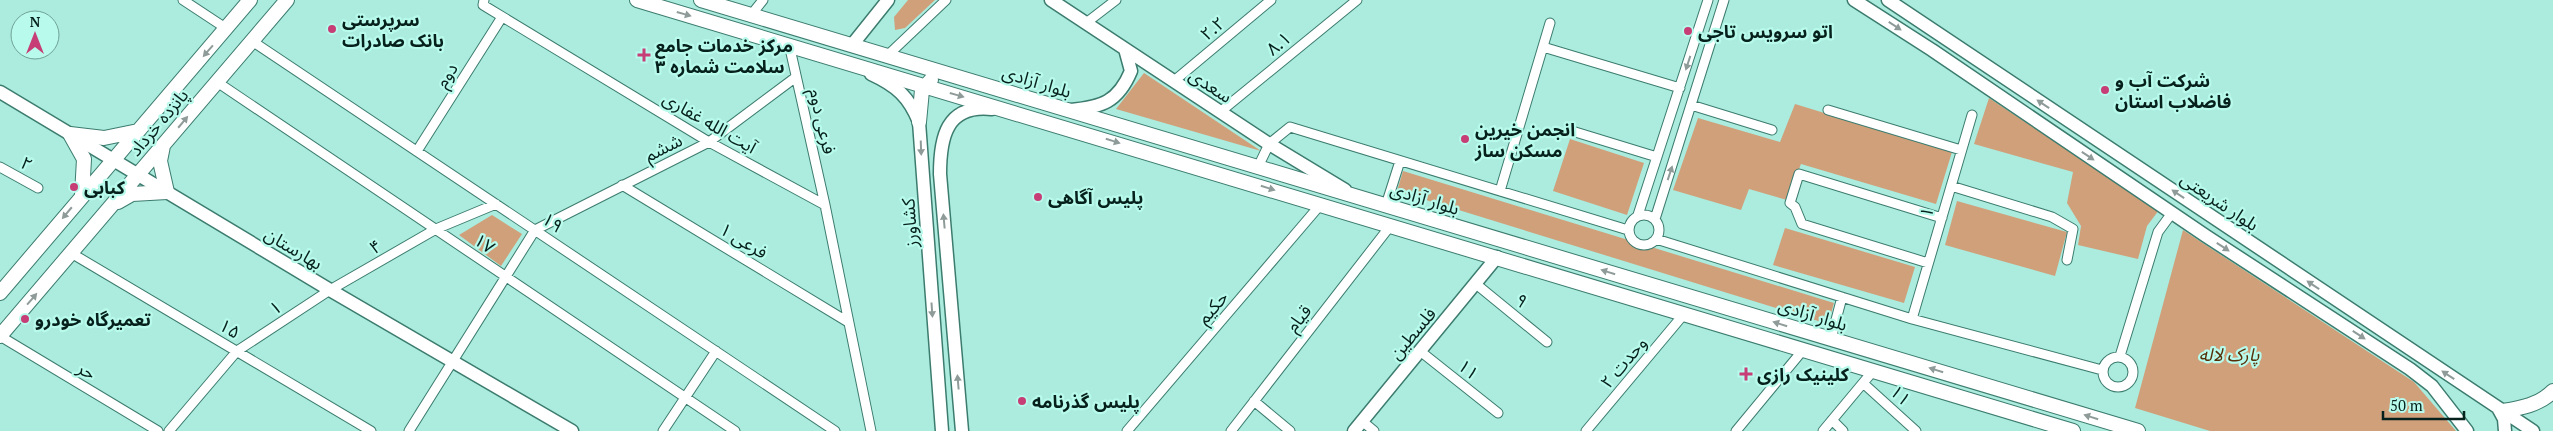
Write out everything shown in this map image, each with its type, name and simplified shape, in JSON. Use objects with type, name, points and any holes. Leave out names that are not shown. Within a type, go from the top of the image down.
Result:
[{"type":"main road","name":"پانزده خرداد","points":[[0,292],[250,0]]},
{"type":"main road","name":"پانزده خرداد","points":[[0,336],[287,0]]},
{"type":"main road","name":"بلوار آزادی","points":[[637,0],[1010,110],[2073,431]]},
{"type":"main road","name":"بلوار آزادی","points":[[701,0],[2138,431]]},
{"type":"main road","points":[[852,45],[888,0]]},
{"type":"main road","name":"سعدی","points":[[1051,0],[1269,144],[1354,196]]},
{"type":"main road","name":"بلوار شریعتی","points":[[1854,0],[1932,50],[2172,213],[2410,368],[2432,386],[2467,431]]},
{"type":"main road","name":"بلوار شریعتی","points":[[1888,0],[2532,431]]},
{"type":"main road","points":[[1070,110],[1101,106],[1119,90],[1131,71],[1125,49]]},
{"type":"main road","name":"کشاورز","points":[[835,58],[879,78],[901,92],[911,103],[919,122],[942,431]]},
{"type":"main road","points":[[919,122],[924,85],[938,77],[969,86],[982,84]]},
{"type":"main road","name":"بهارستان","points":[[0,92],[330,290],[572,431]]},
{"type":"main road","name":"کشاورز","points":[[962,431],[940,174],[940,148],[949,124],[971,109],[1010,110]]},
{"type":"main road","points":[[70,134],[104,138],[138,131]]},
{"type":"main road","points":[[70,134],[84,159],[82,195]]},
{"type":"main road","points":[[111,207],[132,194],[167,192],[160,161],[163,145]]},
{"type":"main road","points":[[923,175],[940,174]]},
{"type":"main road","name":"فلسطین","points":[[1358,426],[1498,257]]},
{"type":"main road","points":[[1628,297],[1633,279]]},
{"type":"main road","points":[[935,341],[954,340]]},
{"type":"main road","points":[[2505,431],[2504,419],[2500,410],[2534,404],[2546,399],[2553,391]]},
{"type":"street","points":[[183,0],[227,29]]},
{"type":"street","name":"آیت الله غفاری","points":[[484,0],[483,5],[502,17],[709,142],[825,205]]},
{"type":"street","points":[[751,15],[763,0]]},
{"type":"street","points":[[887,56],[946,0]]},
{"type":"street","points":[[1086,23],[1116,0]]},
{"type":"street","name":"۲.۲","points":[[1174,81],[1271,0]]},
{"type":"street","name":"۸.۱","points":[[1220,112],[1357,0]]},
{"type":"street","points":[[1638,216],[1708,0]]},
{"type":"street","points":[[1655,219],[1647,215],[1638,216],[1631,221],[1628,230],[1631,239],[1639,244],[1648,244],[1656,239],[1659,229],[1655,219],[1724,0]]},
{"type":"street","name":"دوم","points":[[417,151],[502,17]]},
{"type":"street","points":[[1500,191],[1550,23]]},
{"type":"street","name":"۱۹","points":[[252,41],[835,431]]},
{"type":"street","name":"فرعی دوم","points":[[789,44],[825,205],[870,431]]},
{"type":"street","points":[[1542,47],[1680,88]]},
{"type":"street","name":"ششم","points":[[535,230],[709,142],[796,77]]},
{"type":"street","name":"۱۷","points":[[217,82],[735,431]]},
{"type":"street","points":[[1691,105],[1772,130]]},
{"type":"street","points":[[1828,110],[1962,150]]},
{"type":"street","name":"۱","points":[[1912,319],[1972,115]]},
{"type":"street","points":[[1258,167],[1269,144],[1290,128],[1628,230]]},
{"type":"street","points":[[1572,131],[1657,157]]},
{"type":"street","points":[[1386,205],[1400,161]]},
{"type":"street","name":"۲","points":[[0,167],[38,188]]},
{"type":"street","points":[[1928,263],[1802,224],[1795,207],[1790,203],[1794,188],[1799,174],[1942,218]]},
{"type":"street","name":"فرعی ۱","points":[[622,185],[848,322]]},
{"type":"street","points":[[1951,186],[2052,217],[2073,229],[2068,260]]},
{"type":"street","name":"۴","points":[[330,290],[436,229],[496,204]]},
{"type":"street","name":"حکیم","points":[[1127,431],[1321,204]]},
{"type":"street","points":[[2120,356],[2158,232],[2172,213]]},
{"type":"street","name":"قیام","points":[[1231,431],[1392,225]]},
{"type":"street","points":[[408,431],[535,230]]},
{"type":"street","points":[[1656,239],[1912,319],[2102,370]]},
{"type":"street","name":"۱۵","points":[[71,253],[372,431]]},
{"type":"street","name":"۹","points":[[1476,284],[1547,342]]},
{"type":"street","name":"۱","points":[[169,431],[237,351],[330,290]]},
{"type":"street","points":[[1832,339],[1842,297]]},
{"type":"street","name":"وحدت ۲","points":[[1586,431],[1684,314]]},
{"type":"street","name":"حر","points":[[0,336],[158,431]]},
{"type":"street","points":[[1736,431],[1803,350]]},
{"type":"street","name":"۱۱","points":[[1420,351],[1498,413]]},
{"type":"street","points":[[663,431],[716,352]]},
{"type":"street","points":[[2120,356],[2132,365],[2133,375],[2127,384],[2113,386],[2105,380],[2102,370],[2110,358],[2120,356]]},
{"type":"street","points":[[1823,431],[1873,371]]},
{"type":"street","name":"۱۱","points":[[1863,383],[1916,431]]},
{"type":"street","points":[[1254,401],[1290,431]]},
{"type":"street","points":[[1832,420],[1843,431]]},
{"type":"street","points":[[1358,426],[1374,431]]},
{"type":"green space","points":[[908,0],[935,0],[905,28],[895,30],[894,17]]},
{"type":"green space","points":[[1144,73],[1261,151],[1116,109]]},
{"type":"green space","points":[[1989,98],[2159,210],[2147,226],[2138,259],[2078,245],[2081,226],[2067,203],[2073,172],[1974,144]]},
{"type":"green space","points":[[1795,104],[1952,152],[1936,204],[1801,164],[1787,200],[1749,189],[1741,210],[1673,190],[1698,118],[1780,142]]},
{"type":"green space","points":[[1570,139],[1644,163],[1627,215],[1553,191]]},
{"type":"green space","points":[[1403,171],[1834,303],[1828,324],[1397,191]]},
{"type":"green space","points":[[1957,201],[2067,232],[2055,276],[1945,245]]},
{"type":"green space","points":[[492,215],[522,234],[501,266],[459,235]]},
{"type":"green space","points":[[1785,228],[1915,267],[1904,303],[1773,265]]},
{"type":"green space","name":"پارک لاله","points":[[2183,230],[2414,382],[2456,431],[2210,431],[2135,408]]},
{"type":"place","name":"سرپرستی بانک صادرات","points":[[332,29]]},
{"type":"place","name":"اتو سرویس تاجی","points":[[1688,31]]},
{"type":"place","name":"مرکز خدمات جامع سلامت شماره ۳","points":[[644,55]]},
{"type":"place","name":"شرکت آب و فاضلاب استان","points":[[2105,90]]},
{"type":"place","name":"انجمن خیرین مسکن ساز","points":[[1465,139]]},
{"type":"place","name":"کبابی","points":[[74,187]]},
{"type":"place","name":"پلیس آگاهی","points":[[1038,197]]},
{"type":"place","name":"تعمیرگاه خودرو","points":[[25,319]]},
{"type":"place","name":"کلینیک رازی","points":[[1746,374]]},
{"type":"place","name":"پلیس گذرنامه","points":[[1022,401]]}]
